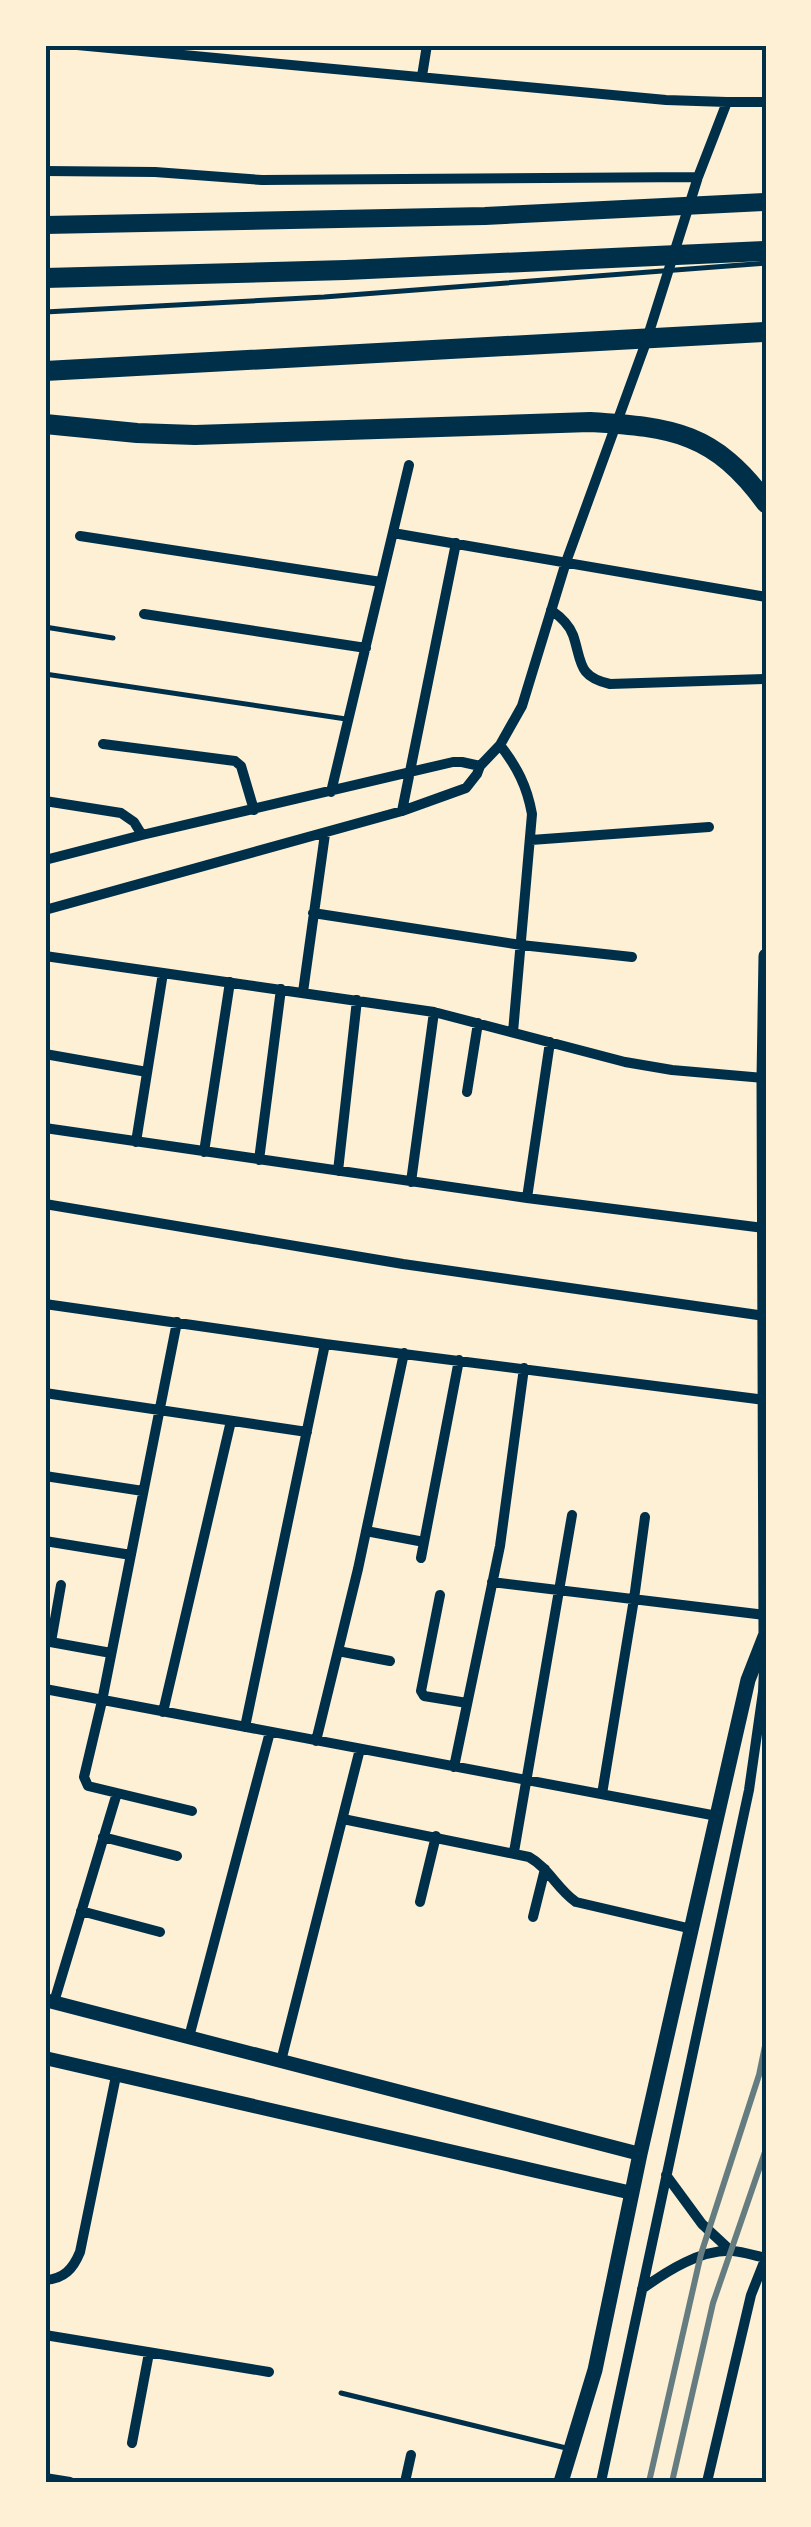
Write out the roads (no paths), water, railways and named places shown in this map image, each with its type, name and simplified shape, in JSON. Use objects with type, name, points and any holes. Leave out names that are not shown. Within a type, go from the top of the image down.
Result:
[{"type":"highway","points":[[45,225],[485,216],[766,202]]},
{"type":"highway","points":[[45,278],[363,270],[766,251]]},
{"type":"highway","points":[[45,370],[766,332]]},
{"type":"highway","points":[[45,424],[195,434],[616,424],[694,438],[718,451],[742,472],[766,503]]},
{"type":"main road","points":[[561,2482],[594,2370],[748,1680],[766,1634],[766,956]]},
{"type":"street","points":[[77,45],[666,100],[766,102]]},
{"type":"street","points":[[422,76],[427,45]]},
{"type":"street","points":[[45,910],[402,811],[458,792],[472,782],[480,766],[500,745],[522,706],[566,562],[726,102]]},
{"type":"street","points":[[45,171],[155,172],[262,180],[698,177]]},
{"type":"street","points":[[331,792],[409,465]]},
{"type":"street","points":[[393,533],[766,597]]},
{"type":"street","points":[[80,536],[381,582]]},
{"type":"street","points":[[402,811],[456,543]]},
{"type":"street","points":[[552,610],[571,631],[583,670],[600,682],[766,679]]},
{"type":"street","points":[[144,614],[366,648]]},
{"type":"street","points":[[103,744],[236,761],[254,810]]},
{"type":"street","points":[[500,745],[528,791],[532,814],[513,1032]]},
{"type":"street","points":[[45,860],[453,762],[480,766]]},
{"type":"street","points":[[45,801],[121,813],[142,834]]},
{"type":"street","points":[[530,840],[709,827]]},
{"type":"street","points":[[303,992],[325,834]]},
{"type":"street","points":[[314,913],[521,945],[632,957]]},
{"type":"street","points":[[45,956],[434,1012],[625,1062],[764,1078]]},
{"type":"street","points":[[136,1142],[163,973]]},
{"type":"street","points":[[204,1152],[230,982]]},
{"type":"street","points":[[259,1160],[281,989]]},
{"type":"street","points":[[338,1171],[357,1000]]},
{"type":"street","points":[[411,1182],[434,1012]]},
{"type":"street","points":[[467,1092],[478,1023]]},
{"type":"street","points":[[527,1198],[550,1042]]},
{"type":"street","points":[[45,1054],[147,1072]]},
{"type":"street","points":[[45,1128],[411,1182],[764,1228]]},
{"type":"street","points":[[45,1204],[403,1264],[765,1316]]},
{"type":"street","points":[[45,1304],[765,1400]]},
{"type":"street","points":[[177,1322],[84,1777],[88,1786],[192,1811]]},
{"type":"street","points":[[245,1728],[325,1344]]},
{"type":"street","points":[[316,1741],[404,1354]]},
{"type":"street","points":[[421,1558],[459,1360]]},
{"type":"street","points":[[454,1766],[500,1546],[524,1368]]},
{"type":"street","points":[[45,1393],[306,1432]]},
{"type":"street","points":[[163,1712],[231,1421]]},
{"type":"street","points":[[45,1476],[143,1491]]},
{"type":"street","points":[[514,1852],[572,1514]]},
{"type":"street","points":[[602,1794],[644,1517]]},
{"type":"street","points":[[366,1531],[424,1542]]},
{"type":"street","points":[[45,1542],[130,1555]]},
{"type":"street","points":[[492,1582],[765,1615]]},
{"type":"street","points":[[62,1585],[48,1641],[112,1654]]},
{"type":"street","points":[[440,1595],[421,1692],[467,1703]]},
{"type":"street","points":[[601,2482],[749,1790],[764,1692],[766,1634]]},
{"type":"street","points":[[338,1651],[390,1661]]},
{"type":"street","points":[[45,1690],[717,1816]]},
{"type":"street","points":[[189,2037],[270,1732]]},
{"type":"street","points":[[281,2061],[360,1749]]},
{"type":"street","points":[[117,1793],[49,2001],[640,2154]]},
{"type":"street","points":[[343,1818],[514,1852],[545,1869],[576,1902],[692,1928]]},
{"type":"street","points":[[420,1902],[436,1836]]},
{"type":"street","points":[[104,1838],[177,1856]]},
{"type":"street","points":[[533,1916],[545,1869]]},
{"type":"street","points":[[81,1912],[160,1932]]},
{"type":"street","points":[[45,2058],[632,2193]]},
{"type":"street","points":[[45,2280],[62,2277],[73,2268],[80,2252],[116,2076]]},
{"type":"street","points":[[666,2176],[702,2224],[731,2251]]},
{"type":"street","points":[[641,2290],[692,2260],[731,2251],[766,2257],[751,2295],[706,2482]]},
{"type":"street","points":[[45,2335],[269,2372]]},
{"type":"street","points":[[132,2444],[149,2353]]},
{"type":"street","points":[[405,2482],[411,2455]]},
{"type":"street","points":[[45,2478],[70,2482]]},
{"type":"lane","points":[[45,312],[324,298],[766,263]]},
{"type":"lane","points":[[45,627],[113,638]]},
{"type":"lane","points":[[45,674],[348,719]]},
{"type":"lane","points":[[340,2393],[571,2450]]},
{"type":"railway","points":[[649,2482],[701,2254],[759,2075],[766,2041]]},
{"type":"railway","points":[[672,2482],[713,2303],[766,2149]]}]
